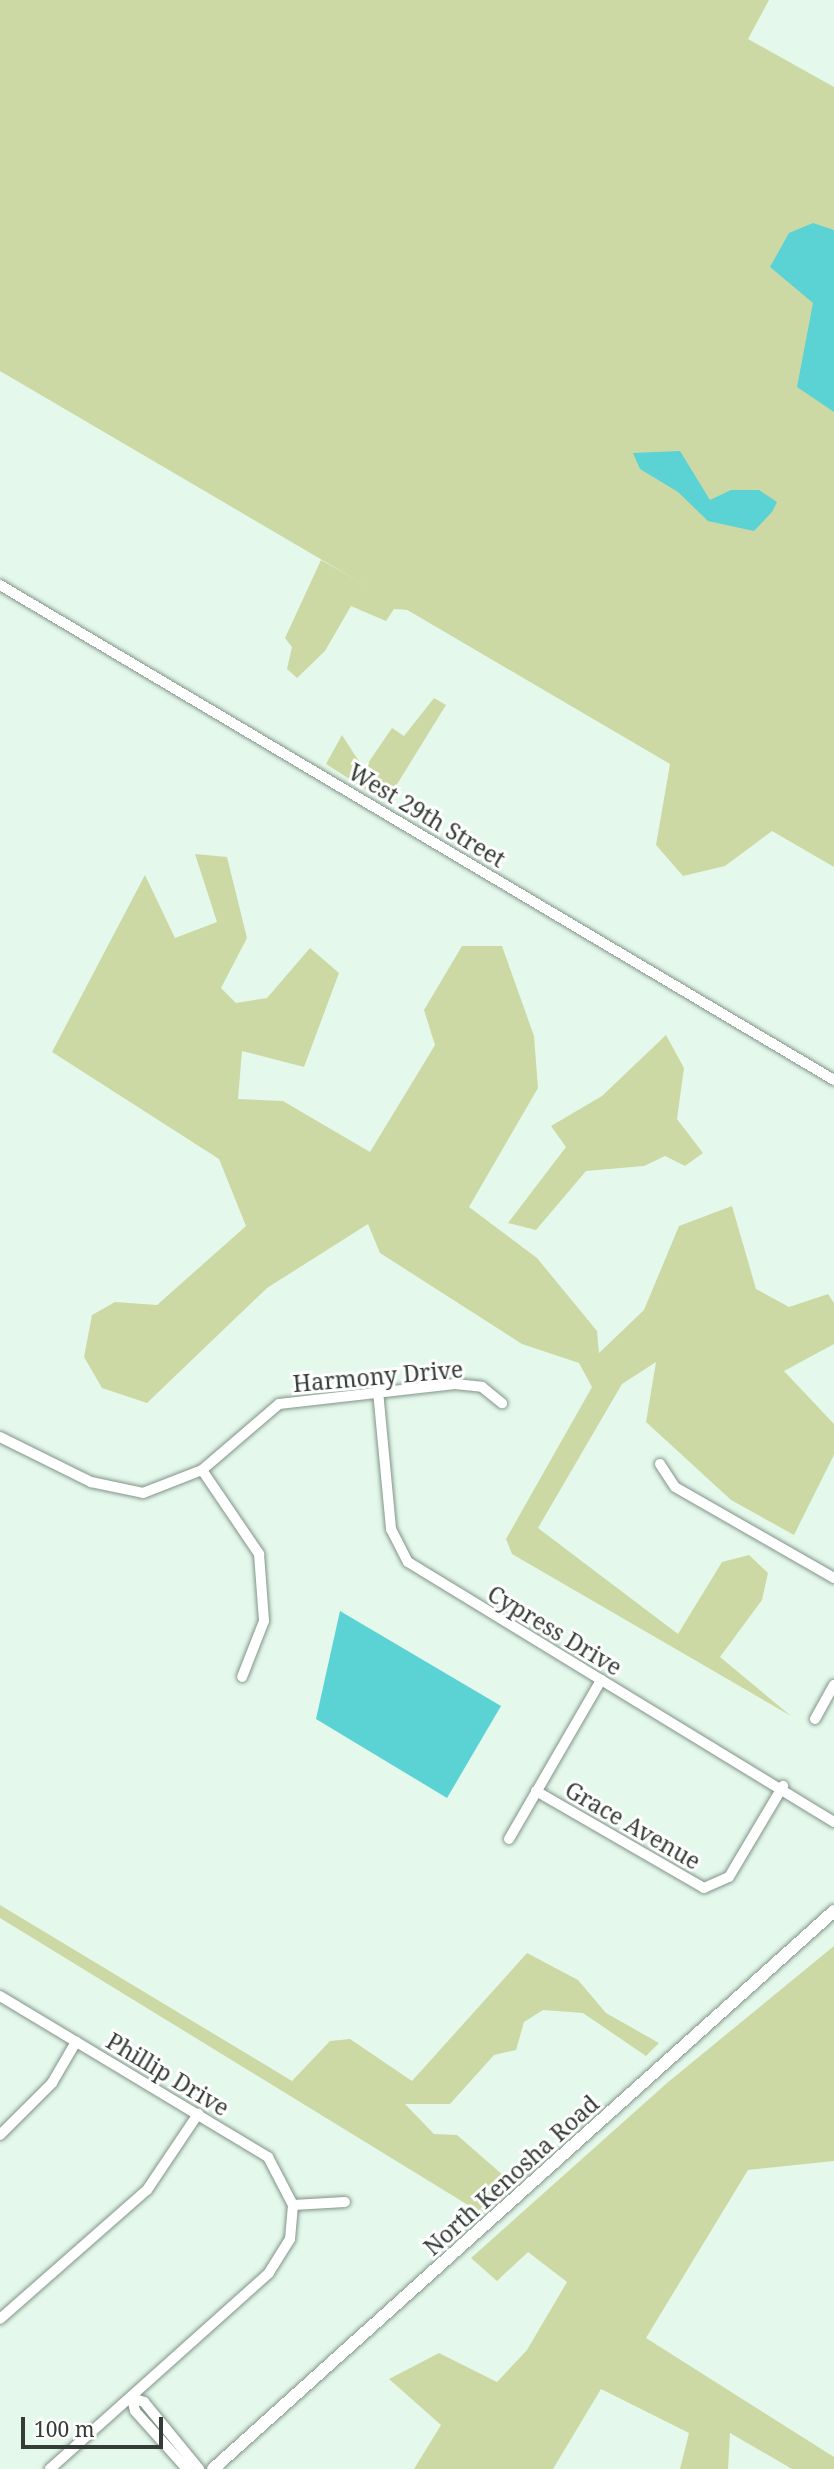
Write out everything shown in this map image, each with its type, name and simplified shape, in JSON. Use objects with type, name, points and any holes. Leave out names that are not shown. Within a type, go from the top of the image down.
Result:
[{"type":"street","name":"West 29th Street","points":[[0,585],[834,1080]]},
{"type":"street","name":"Harmony Drive","points":[[0,1437],[119,1491],[160,1490],[202,1470],[279,1404],[455,1384],[482,1387],[502,1403]]},
{"type":"street","name":"Cypress Drive","points":[[378,1391],[391,1529],[408,1562],[601,1680],[783,1786],[834,1822]]},
{"type":"street","points":[[660,1464],[675,1487],[834,1578]]},
{"type":"street","points":[[202,1470],[258,1554],[264,1621],[242,1677]]},
{"type":"street","points":[[509,1839],[601,1680]]},
{"type":"street","points":[[815,1720],[834,1685]]},
{"type":"street","name":"Grace Avenue","points":[[536,1791],[704,1888],[729,1877],[783,1786]]},
{"type":"street","name":"North Kenosha Road","points":[[213,2469],[834,1910]]},
{"type":"street","name":"Phillip Drive","points":[[0,1996],[268,2157],[293,2205]]},
{"type":"street","points":[[0,2135],[52,2083],[76,2042]]},
{"type":"street","points":[[0,2319],[147,2190],[198,2114]]},
{"type":"street","points":[[50,2469],[132,2398],[281,2258],[293,2205],[345,2202]]},
{"type":"street","points":[[132,2398],[135,2411],[187,2469]]},
{"type":"street","points":[[132,2398],[145,2402],[199,2469]]},
{"type":"green space","points":[[0,0],[769,0],[748,39],[834,87],[834,867],[772,831],[725,866],[683,876],[656,845],[670,764],[0,371]]},
{"type":"green space","points":[[321,560],[410,610],[394,609],[386,621],[351,606],[325,651],[297,678],[287,669],[292,647],[285,638]]},
{"type":"green space","points":[[434,698],[446,705],[391,794],[376,796],[326,764],[342,735],[364,769],[392,728],[404,736]]},
{"type":"green space","points":[[195,854],[227,857],[247,938],[221,988],[236,1003],[267,998],[310,948],[339,973],[304,1067],[242,1051],[238,1099],[283,1101],[370,1152],[435,1045],[424,1010],[462,946],[502,946],[534,1036],[538,1088],[469,1207],[537,1258],[597,1331],[599,1353],[644,1310],[679,1226],[732,1206],[756,1289],[789,1307],[828,1294],[834,1303],[834,1344],[784,1371],[834,1424],[834,1455],[794,1535],[731,1500],[646,1422],[656,1362],[622,1384],[538,1528],[678,1634],[722,1562],[749,1555],[768,1573],[762,1600],[720,1657],[791,1716],[512,1554],[506,1539],[592,1387],[579,1363],[522,1344],[380,1253],[368,1224],[267,1288],[147,1403],[102,1388],[84,1357],[92,1315],[115,1302],[157,1305],[246,1226],[219,1159],[52,1052],[145,875],[175,938],[217,922]]},
{"type":"green space","points":[[666,1035],[684,1068],[677,1119],[703,1153],[685,1166],[665,1156],[644,1166],[586,1171],[536,1230],[508,1223],[566,1147],[551,1126],[602,1096]]},
{"type":"green space","points":[[0,1905],[292,2081],[330,2041],[350,2039],[412,2081],[527,1953],[578,1980],[606,2013],[659,2043],[646,2056],[583,2013],[543,2010],[524,2022],[516,2050],[494,2055],[450,2104],[405,2104],[434,2134],[457,2135],[511,2182],[481,2213],[0,1918]]},
{"type":"green space","points":[[834,1946],[834,2161],[748,2170],[646,2338],[834,2457],[834,2469],[792,2469],[730,2433],[728,2469],[680,2469],[689,2433],[601,2389],[553,2469],[414,2469],[441,2425],[389,2379],[439,2353],[497,2382],[527,2350],[567,2282],[528,2252],[497,2281],[471,2258],[667,2083]]},
{"type":"water","points":[[813,223],[834,230],[834,412],[797,387],[813,303],[770,267],[789,233]]},
{"type":"water","points":[[680,451],[710,500],[731,490],[759,490],[777,502],[772,512],[754,531],[708,521],[678,492],[640,469],[633,453]]},
{"type":"water","points":[[340,1611],[501,1706],[447,1798],[316,1719]]}]
